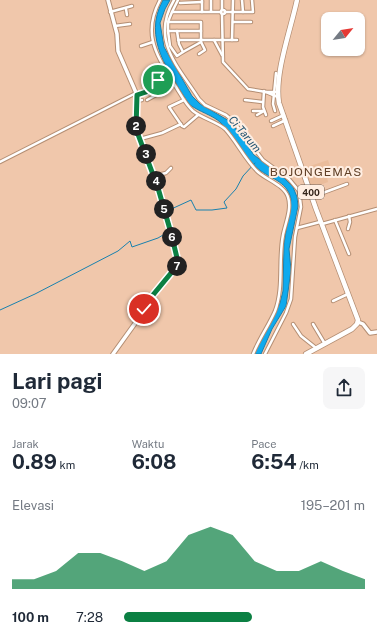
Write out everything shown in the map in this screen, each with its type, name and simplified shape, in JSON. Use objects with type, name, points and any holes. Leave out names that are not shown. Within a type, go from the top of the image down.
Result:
[{"type":"main road","name":"400","points":[[297,0],[282,58],[276,94],[321,223],[358,318],[358,322]]},
{"type":"main road","points":[[306,354],[352,329],[358,322]]},
{"type":"street","points":[[160,0],[155,10],[152,22],[153,42],[155,50],[183,99],[198,115],[224,128],[253,166],[264,177],[284,190],[289,201],[280,252],[278,301],[275,311],[253,354]]},
{"type":"street","points":[[174,0],[167,13],[164,24],[168,50],[202,103],[229,117],[237,125],[263,160],[289,179],[297,188],[301,204],[289,306],[265,354]]},
{"type":"street","points":[[211,12],[212,0]]},
{"type":"street","points":[[222,0],[222,55],[225,65],[248,89],[276,94]]},
{"type":"street","points":[[232,40],[233,0]]},
{"type":"street","points":[[242,0],[243,12]]},
{"type":"street","points":[[172,12],[254,12],[252,0]]},
{"type":"street","points":[[107,1],[118,38],[118,51],[137,94],[138,101],[136,126],[154,176],[178,262],[176,267],[148,301],[113,354]]},
{"type":"street","points":[[201,41],[176,56],[170,46],[168,22],[179,1],[202,1],[202,12]]},
{"type":"street","points":[[110,12],[126,9],[132,6]]},
{"type":"street","points":[[126,9],[127,14]]},
{"type":"street","points":[[168,22],[201,22],[201,41],[205,50],[199,54]]},
{"type":"street","points":[[233,22],[251,22]]},
{"type":"street","points":[[114,26],[130,24]]},
{"type":"street","points":[[168,31],[201,31]]},
{"type":"street","points":[[177,31],[178,40],[183,52]]},
{"type":"street","points":[[178,40],[237,40]]},
{"type":"street","points":[[214,40],[219,53],[222,55]]},
{"type":"street","points":[[141,46],[153,42]]},
{"type":"street","points":[[0,162],[137,94],[146,92],[148,88],[156,83],[158,79],[156,74],[164,67]]},
{"type":"street","points":[[275,111],[273,104],[276,94],[276,74]]},
{"type":"street","points":[[148,100],[167,89]]},
{"type":"street","points":[[265,92],[262,102],[266,116]]},
{"type":"street","points":[[183,99],[169,107],[181,124],[184,127],[198,115]]},
{"type":"street","points":[[138,101],[142,100]]},
{"type":"street","points":[[245,100],[262,102]]},
{"type":"street","points":[[253,111],[264,111]]},
{"type":"street","points":[[257,115],[264,111]]},
{"type":"street","points":[[271,121],[285,118]]},
{"type":"street","points":[[273,126],[285,118]]},
{"type":"street","points":[[140,139],[162,133],[181,124]]},
{"type":"street","points":[[154,176],[166,173],[171,168]]},
{"type":"street","points":[[312,197],[347,184]]},
{"type":"street","points":[[297,228],[377,209]]},
{"type":"street","points":[[348,229],[350,222],[349,216]]},
{"type":"street","points":[[335,220],[350,254]]},
{"type":"street","points":[[333,301],[348,294]]},
{"type":"street","points":[[144,309],[151,322]]},
{"type":"street","points":[[358,322],[363,324],[370,333],[377,332]]},
{"type":"street","points":[[293,324],[301,336],[316,348]]},
{"type":"street","points":[[313,324],[325,344]]},
{"type":"shaded area","points":[[328,160],[333,174],[327,177],[328,182],[310,186],[304,168]]},
{"type":"water","points":[[163,0],[170,0],[160,23],[164,47],[192,96],[200,104],[231,122],[254,155],[284,178],[293,187],[297,197],[298,206],[289,249],[291,270],[286,306],[272,329],[261,354],[254,354],[280,303],[283,291],[284,244],[291,199],[286,188],[282,184],[256,167],[221,123],[189,104],[166,67],[157,41],[155,28],[157,14]]},
{"type":"waterway","points":[[167,211],[191,200],[196,210],[227,208],[224,202],[236,189],[243,176],[255,163]]},
{"type":"waterway","points":[[0,310],[35,294],[118,251],[130,241],[132,247],[158,238],[168,232]]},
{"type":"district","name":"BOJONGEMAS","points":[[316,172]]},
{"type":"route","points":[[144,309],[148,301],[176,267],[178,262],[158,188],[136,129],[137,95],[146,92],[148,88],[155,84],[158,80]]},
{"type":"water label","name":"Ci Tarum","points":[[245,134]]}]
